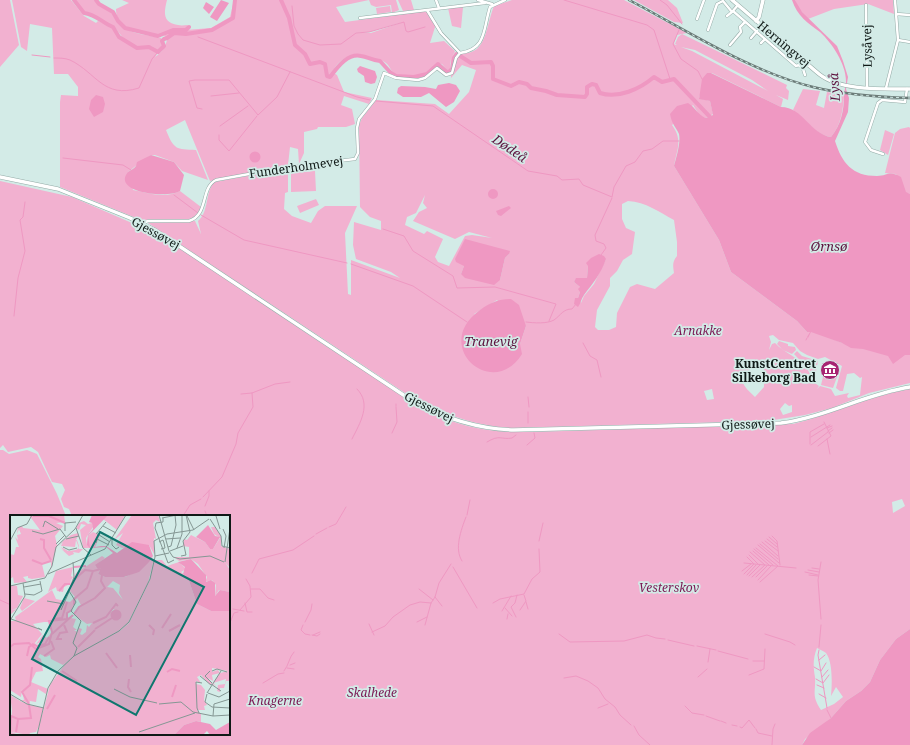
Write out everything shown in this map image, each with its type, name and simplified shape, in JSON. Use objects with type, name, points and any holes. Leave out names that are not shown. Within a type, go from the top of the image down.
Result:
[{"type":"street","points":[[436,0],[439,8]]},
{"type":"street","points":[[478,0],[485,3]]},
{"type":"street","points":[[360,18],[485,3],[493,4],[505,0]]},
{"type":"street","points":[[697,19],[704,0]]},
{"type":"street","points":[[715,0],[717,4]]},
{"type":"street","name":"Herningvej","points":[[732,0],[821,76],[829,81],[849,86],[867,88],[908,89]]},
{"type":"street","points":[[756,21],[759,16],[763,0]]},
{"type":"street","points":[[886,88],[898,40],[895,0]]},
{"type":"street","points":[[708,30],[717,4],[723,1],[796,66],[799,65],[803,69],[805,75]]},
{"type":"street","name":"Funderholmevej","points":[[143,223],[148,221],[189,221],[195,219],[202,209],[210,185],[216,180],[287,167],[355,159],[358,153],[357,128],[359,119],[375,99],[384,73],[396,78],[425,78],[438,68],[444,74],[448,74],[454,70],[457,56],[460,53],[473,50],[479,45],[489,9],[493,4]]},
{"type":"street","points":[[727,16],[738,5]]},
{"type":"street","name":"Lysåvej","points":[[866,5],[867,88]]},
{"type":"street","points":[[427,10],[441,33],[460,53]]},
{"type":"street","points":[[896,14],[910,15]]},
{"type":"street","points":[[730,45],[741,32],[740,27],[745,22]]},
{"type":"street","points":[[751,38],[756,31]]},
{"type":"street","points":[[761,43],[765,39]]},
{"type":"street","points":[[898,40],[910,42]]},
{"type":"street","points":[[780,52],[786,46]]},
{"type":"street","points":[[883,154],[871,150],[865,142],[876,104],[882,100],[905,102],[908,89]]},
{"type":"street","name":"Gjessøvej","points":[[0,177],[58,189],[143,223],[194,255],[414,402],[447,418],[471,425],[514,430],[781,423],[823,414],[866,397],[910,387]]},
{"type":"green space","points":[[0,0],[10,0],[19,45],[0,67]]},
{"type":"green space","name":"Arnakke","points":[[12,0],[71,0],[84,16],[96,23],[98,21],[113,27],[118,37],[137,49],[153,47],[139,47],[129,43],[114,26],[88,12],[84,12],[76,0],[94,0],[110,10],[119,24],[125,29],[134,33],[161,38],[162,46],[155,57],[161,52],[165,45],[167,40],[164,35],[173,31],[211,28],[230,17],[234,0],[369,0],[336,7],[345,22],[426,11],[436,24],[430,43],[444,41],[455,51],[452,57],[455,52],[465,53],[473,51],[479,47],[486,32],[494,6],[512,0],[624,0],[687,33],[682,34],[787,85],[786,88],[789,91],[788,100],[776,95],[783,99],[781,107],[712,73],[707,73],[699,98],[710,101],[713,114],[706,118],[700,116],[693,105],[672,125],[678,140],[678,150],[674,166],[719,240],[731,272],[797,321],[807,332],[816,332],[842,343],[910,354],[910,383],[869,393],[832,408],[805,415],[767,421],[509,428],[480,424],[442,412],[405,393],[148,223],[195,221],[201,234],[198,221],[204,213],[209,191],[214,182],[288,169],[288,192],[285,193],[284,209],[292,216],[311,223],[318,211],[325,206],[357,206],[345,233],[348,294],[351,295],[351,260],[400,278],[391,272],[356,259],[353,245],[354,222],[381,230],[381,221],[370,217],[360,207],[359,125],[362,118],[376,100],[435,104],[449,114],[469,92],[476,70],[462,65],[451,78],[451,58],[450,69],[448,71],[442,64],[437,63],[427,73],[418,76],[396,75],[387,64],[382,61],[365,56],[348,57],[340,62],[332,72],[337,75],[344,92],[372,98],[369,104],[344,96],[341,105],[352,109],[355,124],[346,127],[318,127],[317,129],[304,132],[304,153],[299,164],[298,149],[290,147],[288,165],[210,181],[185,120],[166,130],[171,141],[176,147],[180,149],[196,150],[208,180],[182,171],[174,162],[155,155],[151,155],[128,172],[133,190],[163,195],[169,195],[180,191],[201,207],[196,216],[189,219],[141,220],[60,187],[61,95],[78,96],[78,87],[68,74],[54,74],[52,28],[30,24],[27,51],[21,47]],"holes":[[[403,22],[371,33],[355,33],[369,32]],[[682,34],[678,37],[675,44],[677,45],[675,45],[674,43],[677,35]],[[681,47],[695,50],[752,80],[768,91],[692,51]],[[425,195],[423,203],[427,208],[419,212],[413,221],[455,239],[469,232],[492,238],[472,235],[465,236],[449,266],[438,262],[435,257],[443,239],[427,231],[424,234],[405,225],[407,217],[416,213]],[[628,201],[647,205],[674,220],[677,242],[677,256],[673,264],[674,273],[655,289],[637,284],[630,287],[617,313],[616,327],[609,330],[598,330],[595,327],[597,310],[610,286],[610,278],[617,271],[623,260],[632,254],[635,232],[626,228],[622,219],[622,204]],[[509,254],[505,258],[500,280],[461,274],[464,266]],[[606,259],[594,284],[584,296],[581,303],[578,298],[580,287],[574,282],[576,279],[587,278],[588,266]],[[497,300],[526,326],[520,344],[474,314]],[[773,335],[779,340],[793,343],[800,351],[807,355],[818,359],[825,357],[842,366],[836,388],[840,391],[843,391],[847,374],[854,373],[860,378],[862,377],[860,395],[848,398],[847,396],[849,393],[835,396],[831,389],[820,386],[817,389],[819,386],[815,383],[807,369],[800,361],[775,343],[772,344],[769,350],[771,342],[769,336]],[[753,361],[757,364],[755,366],[764,368],[764,373],[760,373],[759,381],[764,382],[764,387],[755,397],[744,386],[742,379],[742,371],[749,371],[750,363]],[[712,389],[714,399],[707,400],[704,391]],[[785,403],[789,406],[792,405],[792,412],[783,415],[780,409]]]},
{"type":"green space","points":[[122,0],[167,0],[165,16],[169,22],[173,24],[188,25],[186,28],[176,29],[162,34],[155,35],[140,33],[126,26],[117,16],[116,9],[129,3]]},
{"type":"green space","points":[[369,0],[396,0],[399,10],[392,13],[391,5],[376,7],[371,5]]},
{"type":"green space","points":[[398,0],[411,0],[414,10],[403,11]]},
{"type":"green space","points":[[634,0],[668,0],[677,8],[683,23],[674,22]]},
{"type":"green space","points":[[795,0],[893,0],[894,14],[868,4],[834,9],[808,19],[799,9]]},
{"type":"green space","points":[[390,6],[391,12],[377,14],[376,8]]},
{"type":"green space","points":[[463,7],[461,28],[452,26],[448,8]]},
{"type":"green space","points":[[803,89],[820,91],[816,105],[824,108],[827,92],[844,95],[841,117],[831,137],[815,130],[793,110]]},
{"type":"green space","points":[[909,127],[910,194],[906,193],[896,174],[885,173],[895,133],[900,129]]},
{"type":"green space","points":[[885,130],[894,134],[888,155],[880,150]]},
{"type":"green space","points":[[315,171],[316,191],[291,192],[291,172]]},
{"type":"green space","name":"Vesterskov","points":[[0,181],[72,197],[162,236],[326,346],[426,410],[452,421],[477,428],[503,432],[531,432],[793,424],[880,396],[910,389],[910,629],[896,639],[880,660],[870,682],[861,691],[846,701],[831,718],[805,739],[802,745],[0,745],[0,450],[3,450],[9,454],[27,450],[37,454],[66,515],[10,515],[10,735],[230,735],[230,515],[72,515],[69,509],[64,507],[61,499],[65,490],[62,484],[52,482],[38,452],[31,447],[8,452],[3,445],[0,448]],"holes":[[[902,499],[905,506],[893,513],[892,502]],[[817,648],[826,653],[830,662],[832,674],[831,696],[836,687],[843,697],[834,704],[821,710],[815,697],[814,662]]]},
{"type":"green space","points":[[316,199],[319,205],[300,213],[297,206]]},
{"type":"green space","points":[[779,341],[788,344],[788,346],[795,347],[796,350],[792,354],[783,350],[777,344]]},
{"type":"green space","points":[[797,351],[802,356],[818,361],[815,376],[794,354]]},
{"type":"green space","points":[[833,376],[837,377],[833,388],[821,385],[823,377],[832,379]]},
{"type":"water","points":[[221,0],[229,3],[217,21],[210,17]]},
{"type":"water","name":"Ørnsø","points":[[792,0],[795,0],[802,12],[837,46],[843,61],[848,77],[846,89],[849,98],[848,112],[835,141],[841,156],[849,167],[861,174],[881,176],[893,174],[901,177],[906,192],[910,194],[910,355],[905,355],[893,364],[888,356],[863,349],[851,348],[842,343],[811,332],[808,338],[807,337],[810,332],[807,332],[797,321],[731,272],[719,240],[674,166],[678,150],[679,134],[670,114],[677,106],[688,103],[706,118],[713,115],[710,101],[699,99],[702,79],[707,73],[711,73],[781,107],[789,108],[795,111],[817,131],[831,137],[840,122],[843,107],[846,81],[844,68],[838,54],[829,42],[800,15]]},
{"type":"water","points":[[206,2],[214,7],[209,14],[203,8]]},
{"type":"water","points":[[360,66],[375,71],[377,77],[375,83],[371,84],[365,82],[364,76],[358,72],[357,69]]},
{"type":"water","points":[[449,83],[456,85],[460,91],[454,102],[446,107],[429,93],[421,97],[403,97],[397,93],[398,88],[401,86],[436,89],[438,85]]},
{"type":"water","points":[[96,95],[103,97],[105,104],[103,112],[94,117],[89,109],[91,100]]},
{"type":"water","points":[[253,152],[257,152],[259,153],[259,161],[253,162],[250,159],[250,155]]},
{"type":"water","points":[[151,155],[174,162],[184,175],[180,191],[164,194],[153,194],[134,189],[127,185],[125,179],[128,172],[136,166],[137,162]]},
{"type":"water","points":[[491,189],[495,189],[497,190],[497,198],[491,199],[488,196],[488,192]]},
{"type":"water","points":[[509,206],[511,208],[501,216],[498,215],[496,211]]},
{"type":"water","points":[[465,239],[510,251],[505,258],[500,280],[494,285],[465,278],[461,274],[464,266],[456,262],[455,259]]},
{"type":"water","points":[[599,254],[604,256],[606,259],[602,269],[583,296],[578,307],[574,304],[575,298],[578,298],[580,292],[578,289],[580,287],[574,282],[576,278],[587,278],[588,266],[586,263],[591,258]]},
{"type":"water","name":"Tranevig","points":[[511,299],[519,305],[526,326],[520,344],[522,354],[510,367],[496,372],[483,370],[471,363],[464,352],[461,339],[466,324],[480,310],[488,305],[499,300]]},
{"type":"water","points":[[910,629],[910,745],[802,745],[810,733],[831,718],[846,701],[861,691],[870,682],[880,660],[896,639]]},
{"type":"waterway","points":[[74,0],[84,13],[92,15],[113,27],[119,37],[137,48],[149,47],[158,52],[164,46],[162,41],[174,33],[186,34],[212,30],[233,18],[235,0]]},
{"type":"waterway","points":[[96,0],[99,4],[113,12],[118,21],[125,28],[158,36],[173,30],[186,30],[189,27]]},
{"type":"waterway","points":[[281,0],[289,18],[295,45],[305,54],[310,64],[320,62],[325,64],[327,76],[330,77],[343,62],[356,56],[363,56],[380,61],[391,73],[396,76],[414,77],[427,74],[438,64],[448,73],[452,69],[454,58],[457,54],[471,63],[491,62],[493,66],[493,79],[511,86],[519,82],[527,84],[531,88],[557,95],[585,97],[587,94],[587,87],[592,84],[596,85],[600,93],[614,95],[636,89],[654,77],[662,82],[674,79],[710,117]]},
{"type":"waterway","points":[[564,0],[647,25],[654,30],[670,79]]},
{"type":"waterway","points":[[660,0],[667,5],[682,24]]},
{"type":"waterway","points":[[292,6],[294,26],[298,34],[303,40],[320,45],[341,44],[356,33],[369,32],[404,22],[406,31],[408,32],[425,27]]},
{"type":"waterway","points":[[679,30],[673,44],[681,59],[698,71],[702,79]]},
{"type":"waterway","points":[[198,37],[357,97],[370,100]]},
{"type":"waterway","points":[[54,58],[64,58],[70,60],[108,87],[117,90],[127,90],[139,88],[152,59],[158,52]]},
{"type":"waterway","points":[[32,55],[50,57]]},
{"type":"waterway","points":[[202,109],[197,108],[189,81],[229,80],[258,115],[277,97],[290,72]]},
{"type":"waterway","points":[[211,96],[239,93]]},
{"type":"waterway","name":"Dødeå","points":[[376,101],[433,106],[528,171],[557,176],[562,180],[579,179],[583,185],[612,197],[614,187],[626,166],[635,162],[643,151],[652,149],[663,141],[679,141]]},
{"type":"waterway","points":[[220,126],[248,106]]},
{"type":"waterway","points":[[219,135],[219,140],[229,151],[257,116]]},
{"type":"waterway","points":[[63,158],[123,165],[131,170]]},
{"type":"waterway","points":[[174,195],[198,213]]},
{"type":"waterway","points":[[601,255],[606,248],[604,244],[596,241],[595,235],[612,198]]},
{"type":"waterway","points":[[14,316],[18,278],[25,251],[20,220],[23,217],[25,202]]},
{"type":"waterway","points":[[201,215],[244,240],[347,263]]},
{"type":"waterway","points":[[383,229],[404,236],[413,251],[453,276],[457,288],[495,287],[556,304],[549,321]]},
{"type":"waterway","points":[[351,264],[413,286],[467,322]]},
{"type":"waterway","points":[[526,322],[540,323],[554,320],[564,311],[572,309],[576,304]]},
{"type":"waterway","points":[[583,343],[590,356],[597,360],[601,377]]},
{"type":"waterway","points":[[241,394],[252,393],[275,384],[290,382]]},
{"type":"waterway","points":[[352,439],[361,420],[364,407],[364,401],[357,389]]},
{"type":"waterway","points":[[203,497],[222,477],[236,444],[238,433],[253,407],[252,393]]},
{"type":"waterway","points":[[528,397],[529,407]]},
{"type":"waterway","points":[[392,433],[397,422],[396,407]]},
{"type":"waterway","points":[[528,412],[528,423]]},
{"type":"waterway","points":[[818,446],[831,436],[824,422]]},
{"type":"waterway","points":[[810,444],[810,432],[824,424]]},
{"type":"waterway","points":[[811,437],[830,425]]},
{"type":"waterway","points":[[827,428],[832,426]]},
{"type":"waterway","points":[[828,431],[832,428]]},
{"type":"waterway","points":[[829,433],[833,430]]},
{"type":"waterway","points":[[811,445],[828,432]]},
{"type":"waterway","points":[[527,445],[535,438],[534,433]]},
{"type":"waterway","points":[[487,442],[498,438],[512,438],[516,435]]},
{"type":"waterway","points":[[827,439],[830,454]]},
{"type":"waterway","points":[[205,506],[209,496],[209,491]]},
{"type":"waterway","points":[[184,515],[190,505],[201,499]]},
{"type":"waterway","points":[[467,515],[470,500]]},
{"type":"waterway","points":[[329,527],[336,524],[346,507]]},
{"type":"waterway","points":[[205,511],[207,515]]},
{"type":"waterway","points":[[462,561],[458,545],[460,533],[466,517]]},
{"type":"waterway","points":[[539,541],[543,523]]},
{"type":"waterway","points":[[316,534],[327,528]]},
{"type":"waterway","points":[[252,573],[259,559],[293,550],[314,536]]},
{"type":"waterway","points":[[772,536],[777,541],[780,565]]},
{"type":"waterway","points":[[769,537],[777,544]]},
{"type":"waterway","points":[[767,539],[777,547]]},
{"type":"waterway","points":[[765,541],[778,551]]},
{"type":"waterway","points":[[762,542],[778,556]]},
{"type":"waterway","points":[[760,544],[778,559]]},
{"type":"waterway","points":[[758,545],[779,563]]},
{"type":"waterway","points":[[756,548],[778,566],[760,582]]},
{"type":"waterway","points":[[493,603],[500,599],[524,594],[532,579],[540,572],[539,549]]},
{"type":"waterway","points":[[754,549],[773,565]]},
{"type":"waterway","points":[[753,551],[769,565]]},
{"type":"waterway","points":[[750,552],[765,565],[752,577]]},
{"type":"waterway","points":[[749,555],[758,564]]},
{"type":"waterway","points":[[744,574],[754,564],[747,557]]},
{"type":"waterway","points":[[821,562],[818,580],[821,619]]},
{"type":"waterway","points":[[744,563],[796,568]]},
{"type":"waterway","points":[[425,625],[431,603],[435,597],[439,583],[451,564]]},
{"type":"waterway","points":[[742,571],[751,564]]},
{"type":"waterway","points":[[747,575],[756,565]]},
{"type":"waterway","points":[[749,576],[760,565]]},
{"type":"waterway","points":[[756,577],[767,566]]},
{"type":"waterway","points":[[758,580],[771,566]]},
{"type":"waterway","points":[[453,567],[477,608]]},
{"type":"waterway","points":[[812,568],[819,569]]},
{"type":"waterway","points":[[808,570],[819,572]]},
{"type":"waterway","points":[[805,572],[818,575]]},
{"type":"waterway","points":[[809,575],[818,576]]},
{"type":"waterway","points":[[240,610],[251,597],[250,586],[246,579]]},
{"type":"waterway","points":[[251,589],[260,589],[268,598],[274,600]]},
{"type":"waterway","points":[[419,589],[433,600]]},
{"type":"waterway","points":[[516,617],[511,607],[515,603],[517,595]]},
{"type":"waterway","points":[[520,610],[526,601],[524,595]]},
{"type":"waterway","points":[[502,611],[511,596]]},
{"type":"waterway","points":[[435,597],[442,606]]},
{"type":"waterway","points":[[0,600],[10,605]]},
{"type":"waterway","points":[[372,632],[385,626],[393,617],[410,605],[420,602],[431,603]]},
{"type":"waterway","points":[[526,602],[528,609]]},
{"type":"waterway","points":[[245,603],[247,612],[252,612]]},
{"type":"waterway","points":[[305,622],[311,610],[312,604]]},
{"type":"waterway","points":[[505,608],[512,616]]},
{"type":"waterway","points":[[233,609],[244,611]]},
{"type":"waterway","points":[[230,623],[234,613],[238,612]]},
{"type":"waterway","points":[[507,619],[508,614]]},
{"type":"waterway","points":[[417,622],[427,617]]},
{"type":"waterway","points":[[369,624],[374,635]]},
{"type":"waterway","points":[[303,625],[301,630],[305,634],[310,635]]},
{"type":"waterway","points":[[819,647],[821,625]]},
{"type":"waterway","points":[[313,635],[320,632]]},
{"type":"waterway","points":[[312,635],[317,636],[320,634]]},
{"type":"waterway","points":[[559,634],[570,642],[624,641],[647,635],[665,639]]},
{"type":"waterway","points":[[765,634],[795,645]]},
{"type":"waterway","points":[[668,640],[694,646]]},
{"type":"waterway","points":[[697,646],[716,650]]},
{"type":"waterway","points":[[708,662],[710,649]]},
{"type":"waterway","points":[[749,675],[764,669],[765,649]]},
{"type":"waterway","points":[[819,650],[818,655],[827,708]]},
{"type":"waterway","points":[[718,651],[748,659]]},
{"type":"waterway","points":[[284,671],[294,652]]},
{"type":"waterway","points":[[819,660],[825,655]]},
{"type":"waterway","points":[[753,661],[764,661]]},
{"type":"waterway","points":[[290,665],[295,663]]},
{"type":"waterway","points":[[814,667],[821,671],[826,663]]},
{"type":"waterway","points":[[287,668],[294,669]]},
{"type":"waterway","points":[[698,677],[707,669]]},
{"type":"waterway","points":[[822,677],[828,670]]},
{"type":"waterway","points":[[263,683],[278,674],[284,673]]},
{"type":"waterway","points":[[816,679],[823,683],[829,675]]},
{"type":"waterway","points":[[564,678],[576,676],[588,681],[598,688],[605,699],[615,707],[620,715],[631,725]]},
{"type":"waterway","points":[[817,685],[824,688]]},
{"type":"waterway","points":[[819,694],[826,698]]},
{"type":"waterway","points":[[598,708],[608,704]]},
{"type":"waterway","points":[[685,706],[692,713],[704,715]]},
{"type":"waterway","points":[[827,710],[831,718]]},
{"type":"waterway","points":[[706,716],[720,721]]},
{"type":"waterway","points":[[740,727],[742,728],[749,720],[755,728]]},
{"type":"waterway","points":[[721,721],[726,723]]},
{"type":"waterway","points":[[772,745],[773,729],[775,724]]},
{"type":"waterway","points":[[732,725],[737,726]]},
{"type":"waterway","points":[[634,726],[639,735],[650,745]]},
{"type":"waterway","points":[[756,729],[758,733],[772,736]]},
{"type":"railway","points":[[629,0],[742,61],[789,80],[813,87],[849,94],[910,98]]},
{"type":"place","name":"KunstCentret Silkeborg Bad","points":[[830,370]]},
{"type":"water label","name":"Lyså","points":[[834,87]]},
{"type":"park label","name":"Skalhede","points":[[372,692]]},
{"type":"park label","name":"Knagerne","points":[[275,700]]}]
